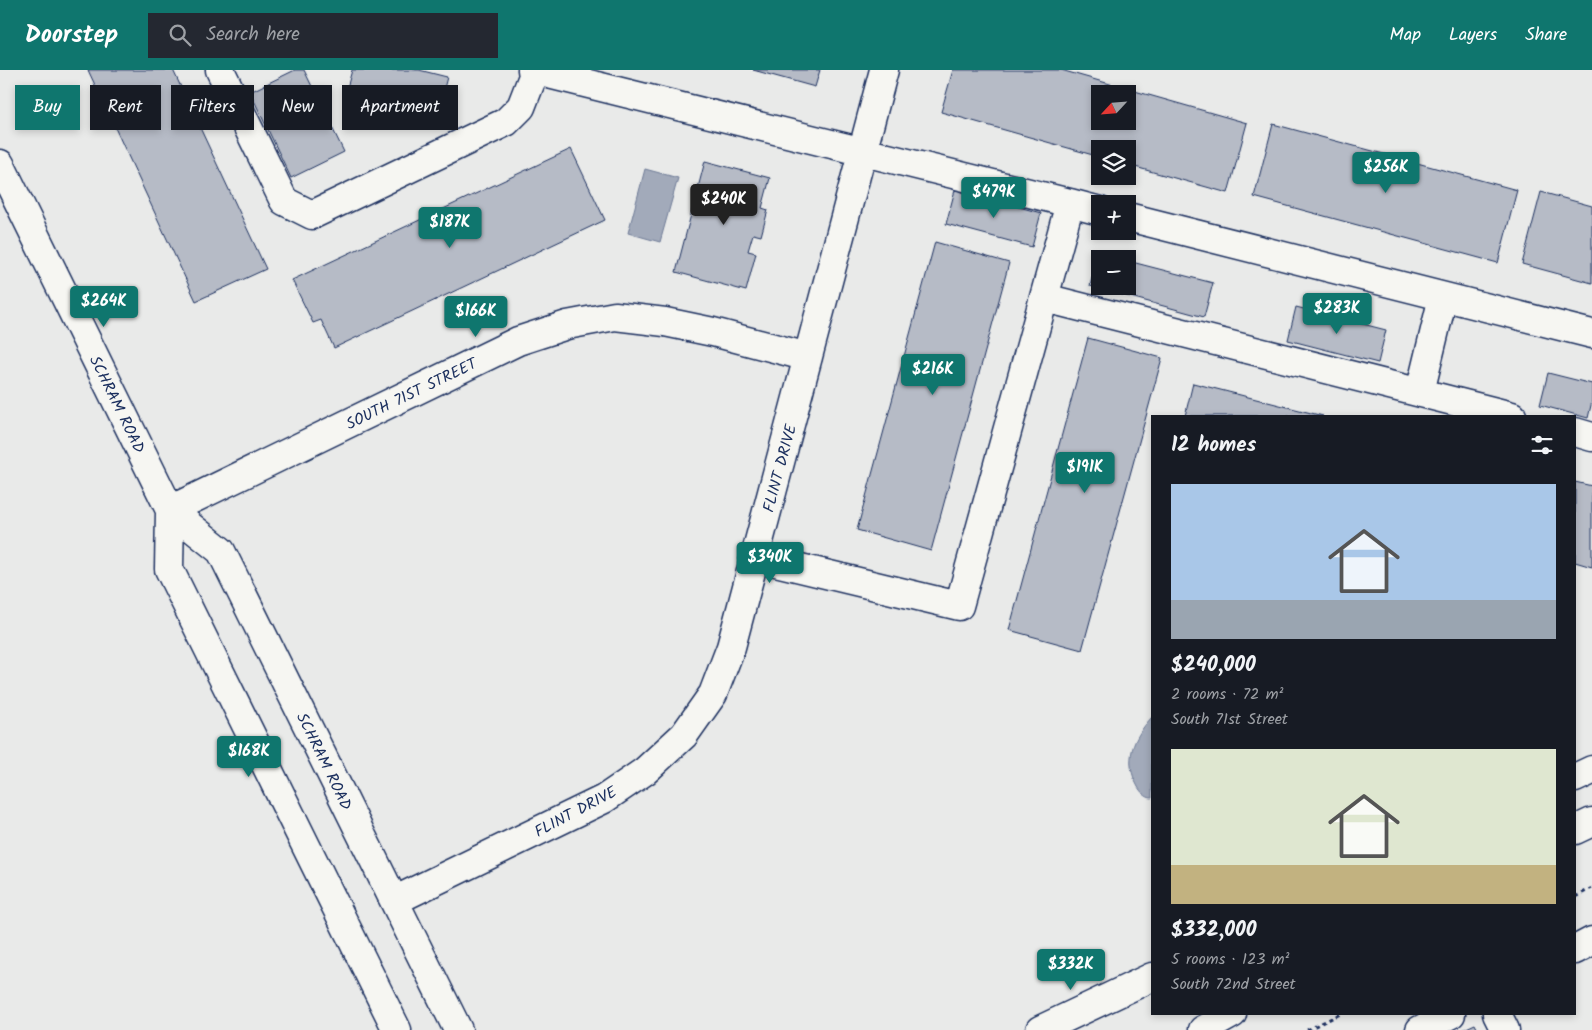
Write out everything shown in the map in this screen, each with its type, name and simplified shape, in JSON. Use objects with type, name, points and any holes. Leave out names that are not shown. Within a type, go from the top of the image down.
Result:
[{"type":"street","points":[[220,70],[284,201],[312,214],[506,122],[521,107],[534,70],[1091,208]]},
{"type":"street","name":"FLINT DRIVE","points":[[394,901],[604,799],[645,771],[684,736],[713,694],[731,647],[884,70]]},
{"type":"street","name":"SCHRAM ROAD","points":[[0,164],[170,510],[221,551],[458,1030]]},
{"type":"street","points":[[755,558],[959,606],[1070,203]]},
{"type":"street","points":[[1136,220],[1592,334]]},
{"type":"street","points":[[1420,392],[1443,297]]},
{"type":"street","points":[[1045,298],[1508,415]]},
{"type":"street","name":"SOUTH 71ST STREET","points":[[170,510],[518,341],[567,325],[615,316],[665,322],[713,332],[808,357]]},
{"type":"street","points":[[1576,432],[1592,437]]},
{"type":"street","name":"SCHRAM ROAD","points":[[170,510],[169,569],[397,1030]]},
{"type":"street","points":[[1576,778],[1592,770]]},
{"type":"street","points":[[1576,830],[1592,822]]},
{"type":"street","points":[[1576,950],[1592,942]]},
{"type":"street","points":[[1040,1030],[1151,976]]},
{"type":"street","points":[[1203,1030],[1230,1015]]},
{"type":"street","points":[[1420,1030],[1449,1015]]},
{"type":"street","points":[[1498,1015],[1505,1030]]},
{"type":"path","points":[[1576,896],[1592,888]]},
{"type":"path","points":[[1307,1030],[1338,1015]]},
{"type":"water","points":[[645,169],[678,178],[660,242],[628,233]]},
{"type":"water","points":[[1151,718],[1151,798],[1142,793],[1138,787],[1131,768],[1132,750],[1145,725]]},
{"type":"building","points":[[88,70],[173,70],[180,85],[171,85],[171,130],[201,130],[266,269],[196,301],[116,130],[161,130],[161,85],[95,85]]},
{"type":"building","points":[[295,70],[304,70],[311,85],[264,85]]},
{"type":"building","points":[[352,70],[419,70],[447,77],[445,85],[348,85]]},
{"type":"building","points":[[753,70],[820,70],[815,87]]},
{"type":"building","points":[[953,70],[1061,70],[1114,85],[1091,85],[1091,130],[1136,130],[1136,91],[1247,123],[1228,193],[1136,167],[1136,140],[1091,140],[1091,154],[941,112]]},
{"type":"building","points":[[264,85],[264,121],[254,100],[254,90]]},
{"type":"building","points":[[1273,124],[1517,190],[1498,263],[1254,197]]},
{"type":"building","points":[[332,127],[344,152],[291,178],[268,130],[332,130]]},
{"type":"building","points":[[571,149],[605,220],[334,348],[321,320],[313,323],[292,280]]},
{"type":"building","points":[[705,161],[770,178],[762,208],[768,210],[761,236],[753,234],[748,251],[756,253],[746,291],[676,272]]},
{"type":"building","points":[[955,190],[1041,213],[1032,247],[946,224]]},
{"type":"building","points":[[1541,192],[1592,206],[1592,283],[1522,264]]},
{"type":"building","points":[[935,242],[1009,263],[931,551],[857,530]]},
{"type":"building","points":[[1136,263],[1213,283],[1204,317],[1123,295],[1136,295]]},
{"type":"building","points":[[1296,307],[1386,330],[1378,363],[1288,340]]},
{"type":"building","points":[[1088,338],[1162,358],[1082,650],[1009,630]]},
{"type":"building","points":[[1548,373],[1592,384],[1592,401],[1588,418],[1540,405]]},
{"type":"building","points":[[1193,383],[1319,415],[1185,415]]},
{"type":"building","points":[[1576,482],[1592,486],[1592,567],[1576,562]]},
{"type":"building","points":[[1475,1024],[1478,1030],[1462,1030]]}]
